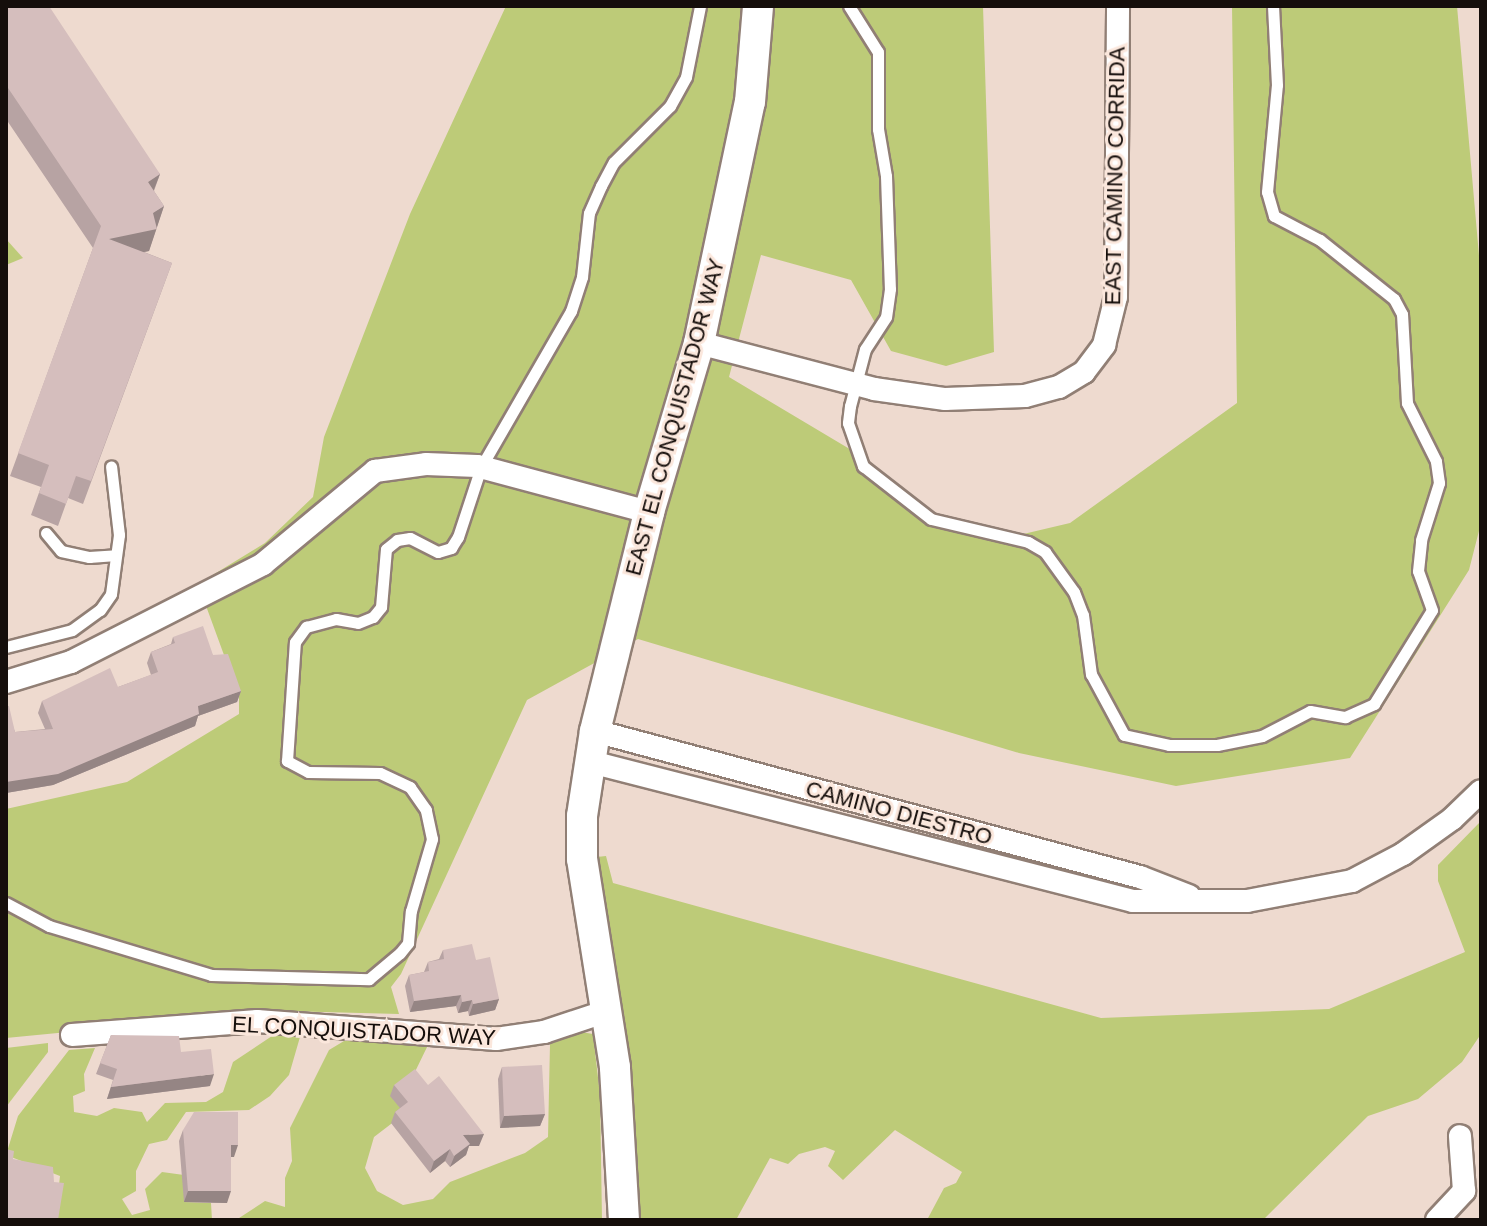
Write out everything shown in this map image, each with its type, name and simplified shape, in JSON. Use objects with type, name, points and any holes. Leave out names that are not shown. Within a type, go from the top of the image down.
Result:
[{"type":"street","name":"EAST EL CONQUISTADOR WAY","points":[[624,1220],[615,1067],[582,859],[591,762],[595,731],[649,512],[699,343],[750,102],[758,6]]},
{"type":"street","name":"EAST CAMINO CORRIDA","points":[[699,343],[855,384],[945,399],[1016,397],[1059,387],[1095,358],[1110,330],[1116,297],[1118,6]]},
{"type":"street","points":[[6,682],[71,662],[263,564],[375,471],[426,464],[481,467],[649,512]]},
{"type":"street","name":"CAMINO DIESTRO","points":[[595,731],[1140,877],[1201,901]]},
{"type":"street","name":"CAMINO DIESTRO","points":[[591,762],[1133,901],[1201,901],[1293,895],[1352,881],[1403,854],[1452,819],[1481,791]]},
{"type":"street","name":"EL CONQUISTADOR WAY","points":[[72,1035],[257,1021],[496,1039],[544,1032],[604,1012]]},
{"type":"street","points":[[1437,1220],[1464,1191],[1460,1136]]},
{"type":"lane","points":[[6,903],[49,926],[211,975],[358,980],[380,972],[408,943],[411,911],[432,839],[426,810],[410,787],[380,773],[308,772],[287,761],[295,642],[306,627],[336,619],[358,623],[373,617],[381,607],[386,549],[397,540],[410,538],[438,552],[451,548],[481,467],[571,311],[582,277],[589,213],[601,186],[614,162],[670,106],[686,77],[700,6]]},
{"type":"lane","points":[[849,6],[878,52],[878,129],[886,176],[890,289],[886,317],[865,349],[848,423],[863,466],[873,477],[931,519],[1028,542],[1045,552],[1074,592],[1083,615],[1091,674],[1124,735],[1169,745],[1217,745],[1262,736],[1310,711],[1345,717],[1374,704],[1432,610],[1418,571],[1421,540],[1439,483],[1436,461],[1407,403],[1405,339],[1394,299],[1320,240],[1274,216],[1266,166],[1277,85],[1273,6]]},
{"type":"lane","points":[[6,647],[72,630],[100,610],[111,594],[118,504],[111,466]]},
{"type":"lane","points":[[46,533],[61,551],[89,557],[116,555]]},
{"type":"green space","points":[[506,6],[983,6],[994,352],[946,366],[891,351],[851,280],[761,255],[729,377],[853,451],[928,525],[1015,536],[1070,523],[1237,403],[1232,6],[1457,6],[1481,278],[1481,523],[1469,570],[1350,758],[1176,786],[1019,753],[638,639],[527,700],[401,974],[391,987],[399,1014],[285,1011],[6,1038],[6,809],[127,782],[239,714],[239,696],[198,584],[265,543],[313,497],[324,437],[410,214]]},
{"type":"green space","points":[[6,239],[23,258],[6,265]]},
{"type":"green space","points":[[1481,821],[1481,1034],[1462,1062],[1418,1099],[1368,1116],[1263,1220],[927,1220],[944,1188],[956,1183],[962,1172],[895,1130],[843,1180],[828,1166],[835,1151],[825,1147],[799,1154],[788,1164],[770,1158],[736,1220],[636,1220],[631,1193],[632,1070],[597,857],[606,856],[613,883],[1101,1018],[1329,1009],[1465,952],[1438,881],[1438,865]]},
{"type":"green space","points":[[581,1032],[593,1034],[600,1095],[602,1220],[236,1220],[265,1201],[285,1207],[285,1178],[292,1161],[290,1128],[329,1050],[349,1038],[429,1043],[411,1080],[404,1114],[374,1137],[365,1168],[377,1191],[403,1205],[433,1199],[450,1182],[525,1153],[548,1137],[550,1044]]},
{"type":"green space","points":[[275,1034],[300,1037],[289,1075],[270,1096],[249,1110],[186,1112],[167,1140],[149,1144],[136,1171],[136,1191],[122,1199],[132,1215],[150,1210],[145,1189],[162,1172],[184,1175],[184,1202],[211,1203],[212,1220],[55,1220],[60,1176],[6,1155],[18,1116],[69,1050],[95,1048],[84,1074],[85,1091],[73,1096],[74,1112],[97,1116],[114,1108],[142,1112],[147,1122],[165,1103],[206,1102],[223,1092],[233,1062]]},
{"type":"green space","points":[[48,1043],[48,1052],[6,1107],[6,1048]]},
{"type":"building","points":[[6,6],[49,6],[160,174],[148,182],[164,206],[153,213],[157,229],[109,239],[172,263],[91,481],[76,476],[66,504],[39,493],[49,465],[18,453],[101,226],[6,85]]},
{"type":"building","points":[[203,626],[213,655],[228,654],[241,691],[198,706],[199,714],[58,774],[6,782],[6,706],[9,706],[15,732],[53,729],[42,701],[110,668],[118,687],[158,672],[151,652],[175,643],[173,637]]},
{"type":"building","points":[[472,944],[476,960],[490,957],[499,999],[473,1004],[472,1000],[462,1002],[461,995],[414,1001],[409,975],[429,971],[428,962],[444,959],[443,950]]},
{"type":"building","points":[[111,1035],[179,1036],[181,1052],[211,1049],[214,1074],[111,1087],[117,1069],[100,1063]]},
{"type":"building","points":[[542,1065],[545,1114],[504,1116],[502,1067]]},
{"type":"building","points":[[415,1069],[428,1085],[439,1076],[484,1134],[463,1135],[470,1144],[454,1156],[450,1149],[434,1161],[395,1112],[408,1102],[394,1085]]},
{"type":"building","points":[[194,1112],[238,1112],[238,1145],[231,1145],[231,1191],[188,1191],[183,1130]]},
{"type":"building","points":[[6,1149],[14,1151],[13,1159],[53,1167],[54,1182],[64,1183],[58,1220],[6,1219]]}]
